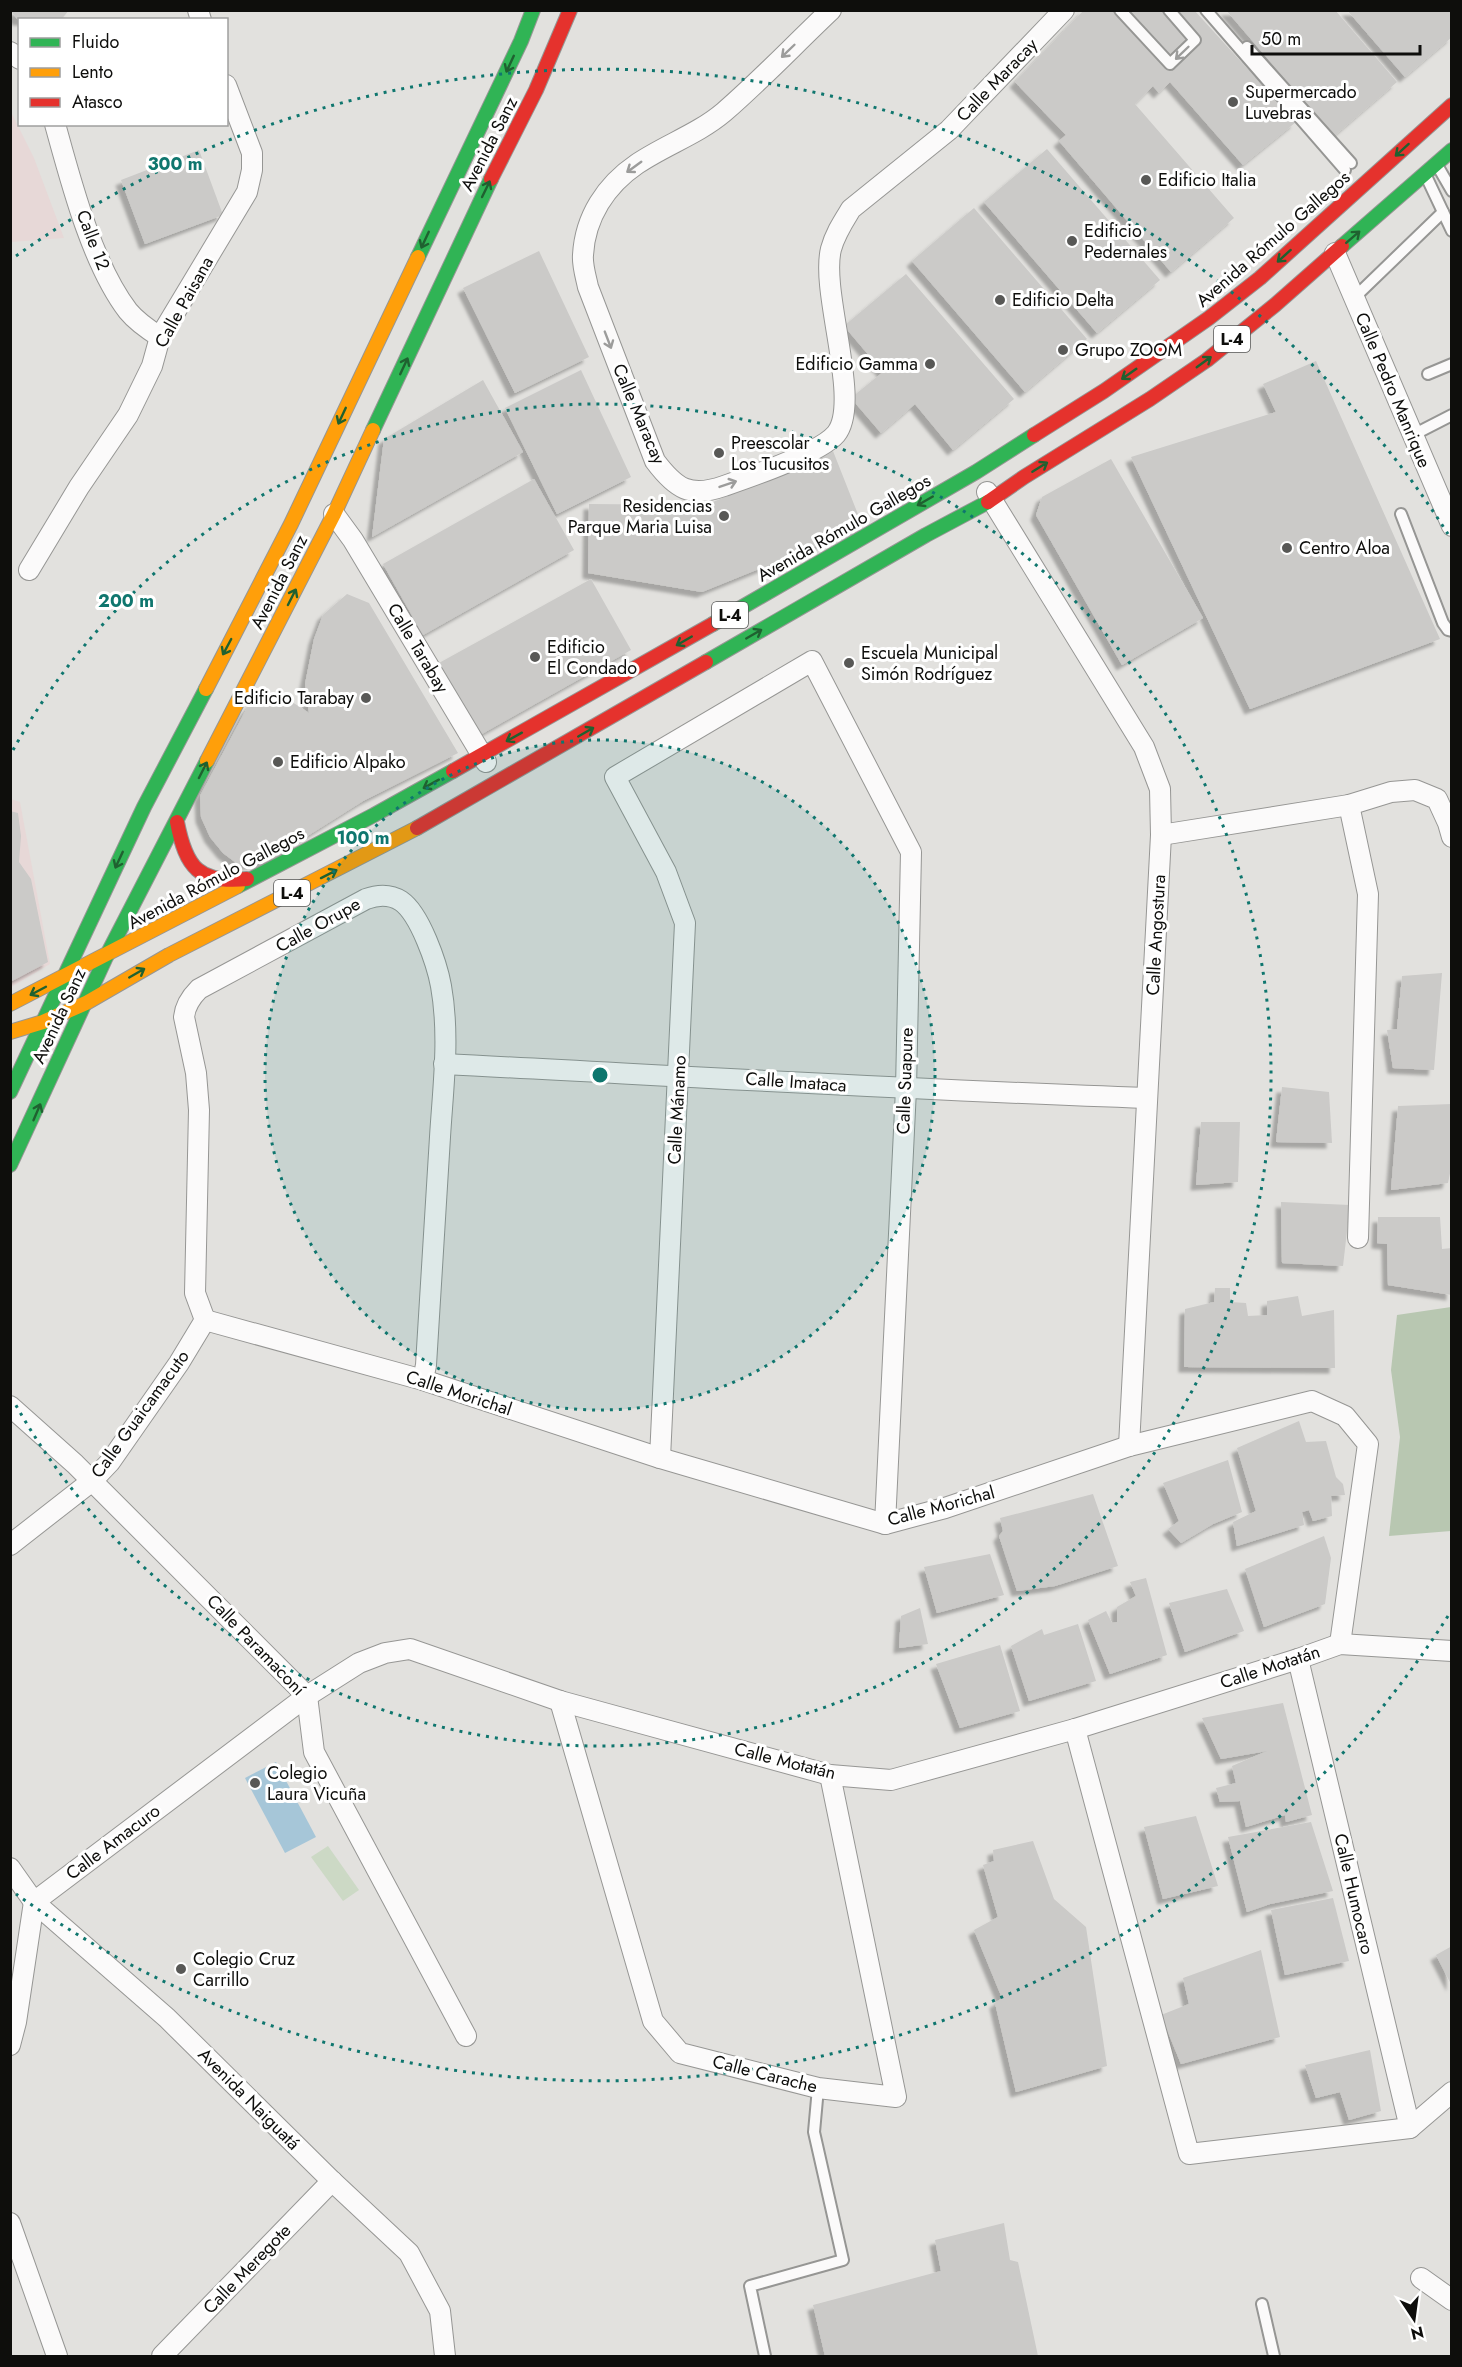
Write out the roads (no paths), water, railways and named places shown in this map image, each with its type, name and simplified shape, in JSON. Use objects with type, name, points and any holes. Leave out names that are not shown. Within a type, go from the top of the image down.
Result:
[{"type":"main road","name":"Avenida Sanz","points":[[10,1092],[144,807],[291,524],[516,51],[533,10]]},
{"type":"main road","name":"Avenida Sanz","points":[[10,1165],[32,1123],[106,957],[334,514],[486,189],[536,90],[570,10]]},
{"type":"main road","name":"Avenida Rómulo Gallegos","points":[[10,1004],[106,957],[248,879],[374,816],[762,597],[976,472],[1104,391],[1209,318],[1260,278],[1448,108]]},
{"type":"main road","points":[[1415,118],[1448,108]]},
{"type":"main road","name":"L-4","points":[[10,1032],[44,1022],[86,1003],[169,955],[359,859],[499,783],[926,535],[992,500],[1024,477],[1150,399],[1207,360],[1275,305],[1452,150]]},
{"type":"main road","points":[[1086,388],[1104,391]]},
{"type":"main road","points":[[177,822],[179,838],[192,866],[200,875],[214,881],[248,879]]},
{"type":"street","name":"Calle Maracay","points":[[831,10],[724,113],[702,128],[638,163],[615,182],[595,208],[586,233],[583,257],[588,287],[655,461],[667,477],[684,489],[706,492],[736,482],[814,450],[835,435],[843,421],[843,378],[830,274],[831,251],[840,226],[851,209],[949,130],[1064,10]]},
{"type":"street","name":"Calle Paisana","points":[[29,570],[79,487],[128,415],[152,366],[160,337],[247,192],[252,170],[252,153],[228,90]]},
{"type":"street","name":"Calle 12","points":[[56,126],[71,181],[102,268],[129,313],[160,337]]},
{"type":"street","name":"Calle Pedro Manrique","points":[[1335,253],[1452,526]]},
{"type":"street","name":"Calle Angostura","points":[[976,472],[1144,747],[1160,789],[1161,835],[1129,1446]]},
{"type":"street","name":"Calle Tarabay","points":[[334,514],[353,540],[499,783]]},
{"type":"street","name":"Calle Suapure","points":[[615,777],[812,661],[911,852],[906,1089],[885,1524]]},
{"type":"street","name":"Calle Mánamo","points":[[615,777],[666,872],[685,923],[660,1458]]},
{"type":"street","points":[[1161,835],[1349,805],[1391,792],[1415,790],[1437,799],[1452,837]]},
{"type":"street","points":[[1349,805],[1368,894],[1358,1238]]},
{"type":"street","name":"Calle Orupe","points":[[205,1320],[195,1293],[199,1110],[196,1073],[184,1017],[185,1009],[199,989],[366,898],[386,896],[401,901],[415,918],[435,960],[444,1011],[444,1064],[426,1365],[423,1380]]},
{"type":"street","name":"Calle Imataca","points":[[444,1064],[906,1089],[1147,1098]]},
{"type":"street","name":"Calle Morichal","points":[[205,1320],[423,1380],[660,1458],[885,1524],[945,1508],[1129,1446],[1312,1401],[1345,1416],[1368,1444],[1340,1644]]},
{"type":"street","name":"Calle Guaicamacuto","points":[[10,1545],[92,1481],[110,1462],[179,1363],[205,1320]]},
{"type":"street","name":"Calle Paramaconí","points":[[10,1406],[92,1481],[307,1696],[314,1752],[466,2037]]},
{"type":"street","points":[[1340,1644],[1452,1651]]},
{"type":"street","name":"Calle Motatán","points":[[307,1696],[358,1663],[385,1653],[410,1649],[560,1701],[830,1775],[891,1780],[1075,1730],[1340,1644]]},
{"type":"street","name":"Calle Humocaro","points":[[1298,1659],[1410,2128]]},
{"type":"street","name":"Calle Amacuro","points":[[34,1902],[307,1696]]},
{"type":"street","name":"Calle Carache","points":[[560,1701],[653,2021],[680,2053],[818,2088],[896,2097],[830,1775]]},
{"type":"street","points":[[1075,1730],[1189,2154],[1410,2128],[1452,2092]]},
{"type":"street","name":"Avenida Naiguatá","points":[[10,1868],[34,1902],[167,2018],[332,2181],[409,2253],[440,2311],[445,2356]]},
{"type":"street","points":[[10,2044],[16,2022],[34,1902]]},
{"type":"street","name":"Calle Meregote","points":[[162,2356],[332,2181]]},
{"type":"street","points":[[10,2223],[14,2244],[57,2356]]},
{"type":"street","points":[[1421,2278],[1452,2300]]},
{"type":"lane","points":[[1123,12],[1170,64],[1195,40],[1169,10]]},
{"type":"lane","points":[[1206,10],[1348,166],[1214,10]]},
{"type":"lane","points":[[1436,164],[1452,191]]},
{"type":"lane","points":[[1425,174],[1452,231]]},
{"type":"lane","points":[[1354,298],[1443,212]]},
{"type":"lane","points":[[1428,374],[1452,364]]},
{"type":"lane","points":[[1413,435],[1452,415]]},
{"type":"lane","points":[[1401,514],[1443,623],[1448,630],[1452,631]]},
{"type":"lane","points":[[765,2356],[750,2286],[843,2260],[814,2132],[818,2088]]},
{"type":"lane","points":[[1262,2304],[1274,2356]]},
{"type":"water","points":[[276,1762],[316,1837],[285,1853],[245,1778]]},
{"type":"place","name":"Supermercado Luvebras","points":[[1233,102]]},
{"type":"place","name":"Edificio Italia","points":[[1146,180]]},
{"type":"place","name":"Edificio Pedernales","points":[[1072,241]]},
{"type":"place","name":"Edificio Delta","points":[[1000,300]]},
{"type":"place","name":"Grupo ZOOM","points":[[1063,350]]},
{"type":"place","name":"Edificio Gamma","points":[[930,364]]},
{"type":"place","name":"Preescolar Los Tucusitos","points":[[719,453]]},
{"type":"place","name":"Residencias Parque Maria Luisa","points":[[724,516]]},
{"type":"place","name":"Centro Aloa","points":[[1287,548]]},
{"type":"place","name":"Edificio El Condado","points":[[535,657]]},
{"type":"place","name":"Escuela Municipal Simón Rodríguez","points":[[849,663]]},
{"type":"place","name":"Edificio Tarabay","points":[[366,698]]},
{"type":"place","name":"Edificio Alpako","points":[[278,762]]},
{"type":"place","name":"Colegio Laura Vicuña","points":[[255,1783]]},
{"type":"place","name":"Colegio Cruz Carrillo","points":[[181,1969]]}]
